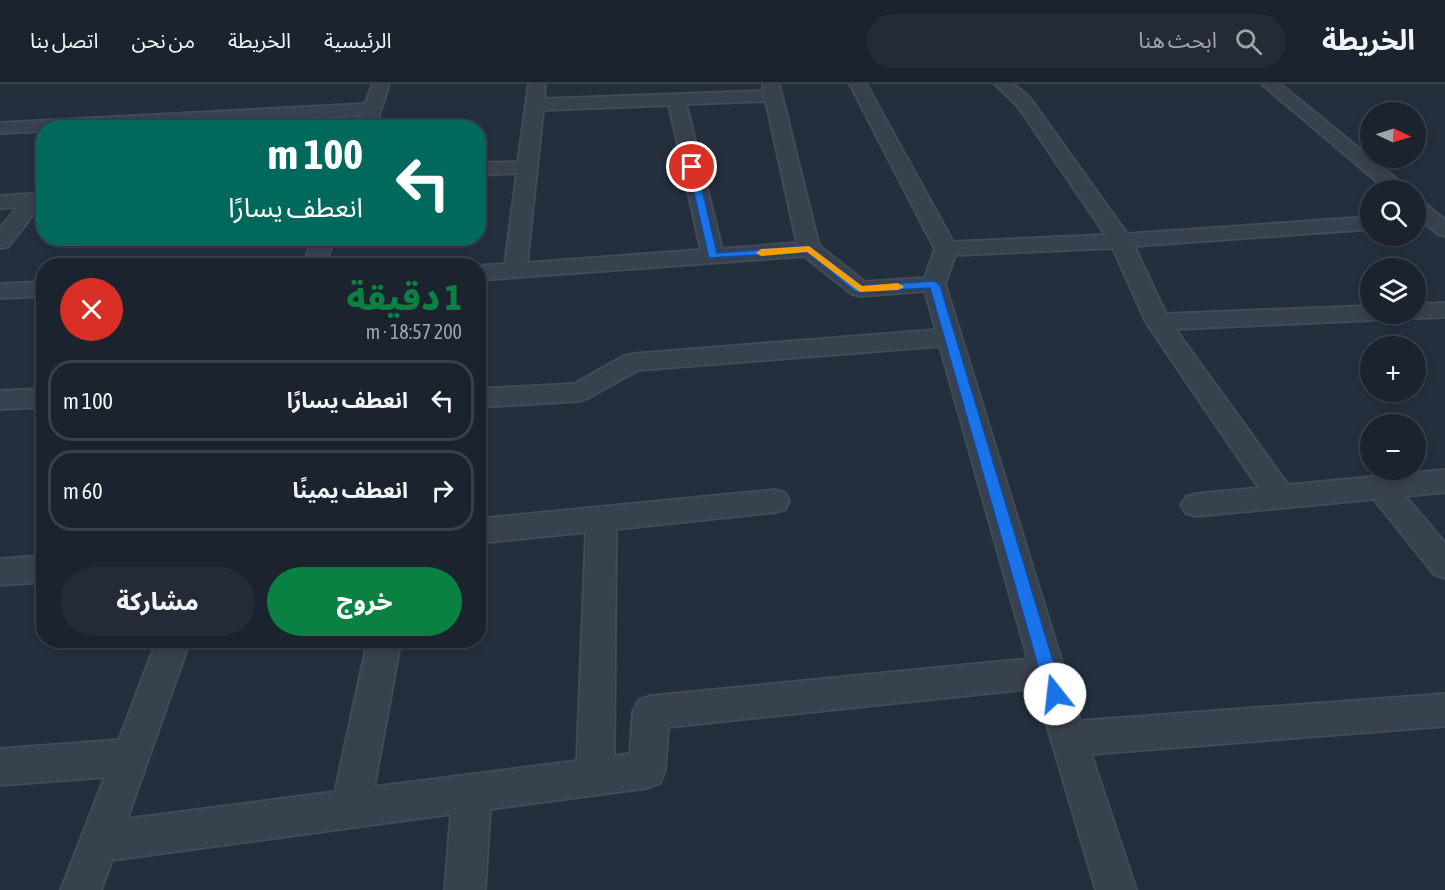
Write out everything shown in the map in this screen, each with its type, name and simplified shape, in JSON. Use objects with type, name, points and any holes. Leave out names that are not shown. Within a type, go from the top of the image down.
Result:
[{"type":"street","points":[[369,120],[381,84]]},
{"type":"street","points":[[515,270],[537,84]]},
{"type":"street","points":[[858,84],[946,249],[934,285],[1068,740],[1116,890]]},
{"type":"street","points":[[1003,84],[1023,101],[1121,241],[1158,322],[1280,496]]},
{"type":"street","points":[[1270,84],[1386,180]]},
{"type":"street","points":[[535,105],[676,100],[772,90],[809,249],[860,289],[934,285]]},
{"type":"street","points":[[676,100],[713,256]]},
{"type":"street","points":[[157,120],[372,109]]},
{"type":"street","points":[[0,128],[36,126]]},
{"type":"street","points":[[486,169],[527,167]]},
{"type":"street","points":[[0,202],[36,199]]},
{"type":"street","points":[[0,242],[36,202]]},
{"type":"street","points":[[946,249],[1121,241],[1360,224]]},
{"type":"street","points":[[486,272],[809,249]]},
{"type":"street","points":[[0,291],[36,289]]},
{"type":"street","points":[[1426,311],[1445,310]]},
{"type":"street","points":[[1158,322],[1360,313]]},
{"type":"street","points":[[486,398],[579,392],[633,362],[950,337]]},
{"type":"street","points":[[0,400],[36,398]]},
{"type":"street","points":[[1196,505],[1445,481]]},
{"type":"street","points":[[1381,487],[1445,565]]},
{"type":"street","points":[[486,530],[775,501]]},
{"type":"street","points":[[595,776],[601,518]]},
{"type":"street","points":[[0,572],[36,570]]},
{"type":"street","points":[[81,890],[171,648]]},
{"type":"street","points":[[351,808],[383,648]]},
{"type":"street","points":[[99,842],[647,770],[651,712],[1048,672]]},
{"type":"street","points":[[1068,740],[1445,710]]},
{"type":"street","points":[[0,767],[131,758]]},
{"type":"street","points":[[465,890],[472,792]]},
{"type":"slow traffic","points":[[761,253],[809,249],[860,289],[898,287]]},
{"type":"route","points":[[692,167],[713,256],[809,249],[860,289],[934,285],[1055,694]]}]
